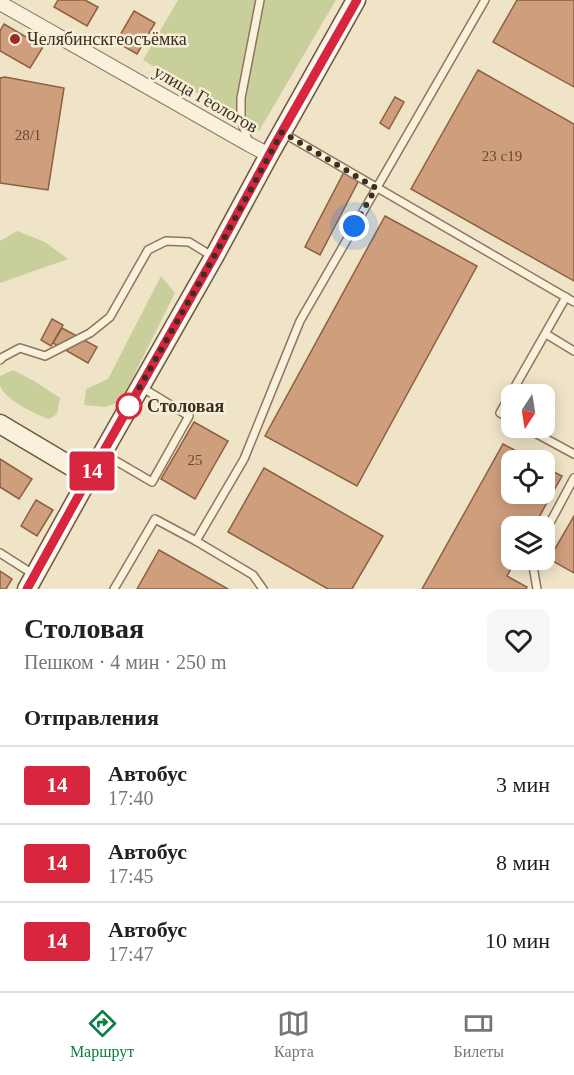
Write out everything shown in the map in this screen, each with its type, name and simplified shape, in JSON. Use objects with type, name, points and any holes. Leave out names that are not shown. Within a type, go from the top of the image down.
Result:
[{"type":"street","points":[[31,582],[357,0]]},
{"type":"street","name":"улица Геологов","points":[[0,3],[269,155]]},
{"type":"street","points":[[0,424],[89,477]]},
{"type":"lane","points":[[250,145],[241,120],[242,98],[260,0]]},
{"type":"lane","points":[[196,541],[244,459],[300,321],[485,0]]},
{"type":"lane","points":[[282,132],[574,302]]},
{"type":"lane","points":[[0,360],[20,348],[45,356],[90,333],[110,317],[148,250],[166,241],[189,242],[215,255]]},
{"type":"lane","points":[[517,384],[566,297]]},
{"type":"lane","points":[[546,334],[574,351]]},
{"type":"lane","points":[[102,453],[152,482],[189,416],[141,386]]},
{"type":"lane","points":[[544,438],[574,454]]},
{"type":"lane","points":[[554,516],[574,478]]},
{"type":"lane","points":[[114,589],[154,519],[253,575],[263,589]]},
{"type":"lane","points":[[0,553],[31,582]]},
{"type":"lane","points":[[534,570],[537,589]]},
{"type":"green space","points":[[178,0],[336,0],[259,131],[143,60]]},
{"type":"green space","points":[[17,231],[45,242],[68,259],[0,283],[0,241]]},
{"type":"green space","points":[[161,276],[175,293],[121,401],[106,407],[84,405],[86,389],[108,379]]},
{"type":"green space","points":[[13,370],[60,398],[57,414],[49,419],[14,401],[3,391],[0,386],[0,376]]},
{"type":"building","points":[[58,0],[85,0],[98,7],[87,26],[54,7]]},
{"type":"building","points":[[517,0],[574,0],[574,87],[493,42]]},
{"type":"building","points":[[134,11],[155,23],[137,54],[116,42]]},
{"type":"building","name":"Челябинскгеосъёмка","points":[[4,24],[43,47],[30,68],[0,51],[0,31]]},
{"type":"building","points":[[478,70],[574,124],[574,281],[411,189]]},
{"type":"building","points":[[0,78],[64,88],[48,190],[0,183]]},
{"type":"building","points":[[395,97],[404,102],[389,129],[380,123]]},
{"type":"building","points":[[344,172],[359,180],[320,255],[305,247]]},
{"type":"building","points":[[385,216],[477,266],[357,486],[265,436]]},
{"type":"building","points":[[52,319],[63,325],[51,346],[41,340]]},
{"type":"building","points":[[62,328],[97,347],[88,363],[53,343]]},
{"type":"building","points":[[194,422],[228,441],[195,499],[161,479]]},
{"type":"building","points":[[503,444],[514,450],[501,450],[501,504],[546,504],[540,516],[501,516],[501,570],[510,570],[507,576],[527,587],[526,589],[422,589]]},
{"type":"building","points":[[0,459],[32,479],[19,499],[0,487]]},
{"type":"building","points":[[264,468],[383,536],[352,589],[328,589],[228,532]]},
{"type":"building","points":[[555,472],[562,476],[555,488]]},
{"type":"building","points":[[36,500],[53,510],[37,536],[21,526]]},
{"type":"building","points":[[574,516],[574,573],[555,562],[555,549]]},
{"type":"building","points":[[159,550],[228,589],[137,589]]},
{"type":"building","points":[[0,571],[12,579],[6,589],[0,589]]},
{"type":"bus line","name":"14","points":[[27,589],[357,0]]},
{"type":"place","name":"Челябинскгеосъёмка","points":[[15,39]]},
{"type":"place","name":"Столовая","points":[[129,406]]},
{"type":"route","points":[[129,406],[282,132],[376,188],[354,226]]}]
